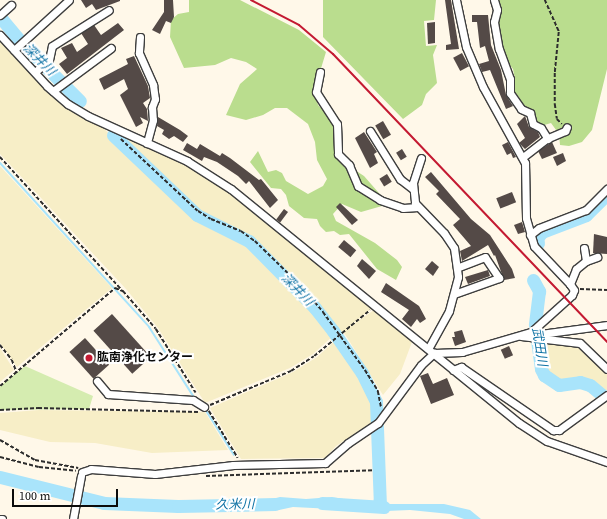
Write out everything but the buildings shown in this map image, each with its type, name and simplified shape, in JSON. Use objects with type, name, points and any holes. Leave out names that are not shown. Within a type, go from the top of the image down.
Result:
[{"type":"street","points":[[14,50],[69,0]]},
{"type":"street","points":[[456,0],[466,47],[483,87],[523,157],[526,174],[526,218],[530,235],[541,256],[572,287]]},
{"type":"street","points":[[494,0],[497,10],[494,22],[500,50],[510,79],[510,92],[521,109],[530,114],[533,124],[541,128],[548,139]]},
{"type":"street","points":[[0,15],[11,5]]},
{"type":"street","points":[[35,72],[49,60],[52,46],[109,10]]},
{"type":"street","points":[[0,35],[53,91],[88,116],[187,161],[231,189],[519,423],[547,440],[607,462]]},
{"type":"street","points":[[140,37],[139,53],[153,85],[155,99],[147,142]]},
{"type":"street","points":[[53,91],[111,48]]},
{"type":"street","points":[[320,72],[316,92],[337,124],[338,154],[349,166],[358,186],[380,200],[403,208],[418,207]]},
{"type":"street","points":[[523,157],[548,139],[561,134],[567,127]]},
{"type":"street","points":[[370,131],[400,179],[414,189]]},
{"type":"street","points":[[73,519],[81,474],[91,469],[156,474],[242,464],[325,463],[381,419],[431,351],[449,311],[454,294],[457,268],[454,248],[444,233],[418,207],[414,189],[421,158]]},
{"type":"street","points":[[530,235],[539,228],[586,210],[607,189]]},
{"type":"street","points":[[584,248],[586,261]]},
{"type":"street","points":[[454,294],[499,278],[485,257],[457,268]]},
{"type":"street","points":[[521,336],[538,327],[572,295],[572,287],[576,269],[586,261],[597,257]]},
{"type":"street","points":[[431,351],[462,352],[521,336],[568,332],[607,325]]},
{"type":"street","points":[[521,336],[580,343],[607,369]]},
{"type":"street","points":[[453,370],[461,367],[554,430],[559,430],[607,395]]},
{"type":"street","points":[[97,381],[108,394],[193,400],[204,407]]},
{"type":"path","points":[[545,0],[559,32],[555,73],[557,118],[567,127]]},
{"type":"path","points":[[118,136],[198,211],[211,219],[241,231],[255,241],[299,284],[340,334],[378,391],[381,404],[381,419]]},
{"type":"path","points":[[0,157],[156,329],[197,395]]},
{"type":"path","points":[[572,287],[607,290]]},
{"type":"path","points":[[0,386],[115,288],[123,291]]},
{"type":"path","points":[[0,410],[38,408],[198,412],[204,407],[291,371],[314,356],[375,306]]},
{"type":"path","points":[[0,346],[12,360],[17,373]]},
{"type":"path","points":[[204,407],[242,464]]},
{"type":"path","points":[[0,440],[35,460],[73,467],[81,474]]},
{"type":"path","points":[[0,456],[40,467],[81,474]]},
{"type":"path","points":[[204,476],[374,470]]},
{"type":"shaded area","points":[[0,38],[67,105],[99,123],[134,161],[196,218],[248,243],[314,309],[333,336],[313,354],[290,368],[205,403],[158,328],[126,289],[0,154]]},
{"type":"shaded area","points":[[107,124],[210,174],[375,306],[346,329],[374,310],[412,342],[400,374],[383,395],[343,331],[340,334],[323,312],[276,260],[241,231],[211,219],[198,211]]},
{"type":"shaded area","points":[[0,166],[112,288],[17,367],[0,343]]},
{"type":"shaded area","points":[[336,340],[370,392],[374,402],[373,422],[336,446],[325,458],[241,459],[210,408],[293,372],[317,357]]},
{"type":"shaded area","points":[[539,341],[580,344],[607,370],[607,391],[603,393],[591,384],[579,381],[559,383],[545,374]]},
{"type":"shaded area","points":[[0,348],[14,370],[0,382]]},
{"type":"shaded area","points":[[39,410],[205,412],[228,450],[152,453],[95,443],[50,442],[0,430],[0,413]]},
{"type":"green space","points":[[189,0],[240,0],[299,30],[326,52],[315,88],[318,105],[331,119],[335,129],[334,147],[338,159],[364,176],[385,200],[382,206],[361,212],[342,204],[333,214],[336,221],[375,243],[397,260],[402,267],[396,280],[377,269],[349,234],[340,235],[334,231],[326,232],[320,226],[317,219],[304,218],[289,206],[286,195],[281,189],[271,188],[250,162],[258,151],[268,172],[276,170],[282,173],[286,181],[308,194],[323,186],[327,179],[317,160],[315,142],[308,124],[287,108],[275,108],[263,115],[246,120],[226,115],[240,84],[257,69],[246,62],[231,58],[215,65],[184,68],[170,37],[171,20],[178,14],[189,12]]},
{"type":"green space","points":[[323,0],[436,0],[434,20],[424,21],[426,46],[437,45],[433,55],[437,83],[426,94],[422,105],[403,119],[323,37]]},
{"type":"green space","points":[[498,0],[607,0],[607,69],[592,130],[582,142],[569,146],[560,145],[559,134],[551,123],[541,126],[535,121],[529,108],[522,107],[519,97],[512,90],[515,79],[513,69],[497,49],[495,24]]},
{"type":"green space","points":[[25,366],[93,396],[89,409],[0,410],[0,386]]},
{"type":"water","points":[[376,487],[383,487],[386,504],[444,504],[470,510],[481,519],[464,519],[450,514],[410,510],[386,511],[347,501],[333,509],[293,507],[279,510],[255,508],[260,502],[280,497],[306,499],[332,497],[373,504]]},
{"type":"waterway","name":"深井川","points":[[0,17],[19,40],[80,101]]},
{"type":"waterway","name":"深井川","points":[[113,135],[197,215],[249,241],[315,308],[333,331],[362,373],[376,402],[380,505]]},
{"type":"waterway","points":[[0,163],[149,327],[195,399]]},
{"type":"waterway","name":"武田川","points":[[538,243],[537,238],[542,232],[586,215],[607,194]]},
{"type":"waterway","name":"武田川","points":[[533,280],[539,291],[535,325],[541,369],[544,375],[559,385],[580,382],[590,385],[602,395]]},
{"type":"waterway","points":[[205,409],[234,455]]},
{"type":"waterway","name":"久米川","points":[[0,477],[104,503],[178,506],[275,504]]},
{"type":"waterway","name":"久米川","points":[[322,503],[384,507]]},
{"type":"railway","points":[[251,0],[299,25],[333,54],[607,342]]},
{"type":"place","name":"肱南浄化センター","points":[[89,358]]}]
